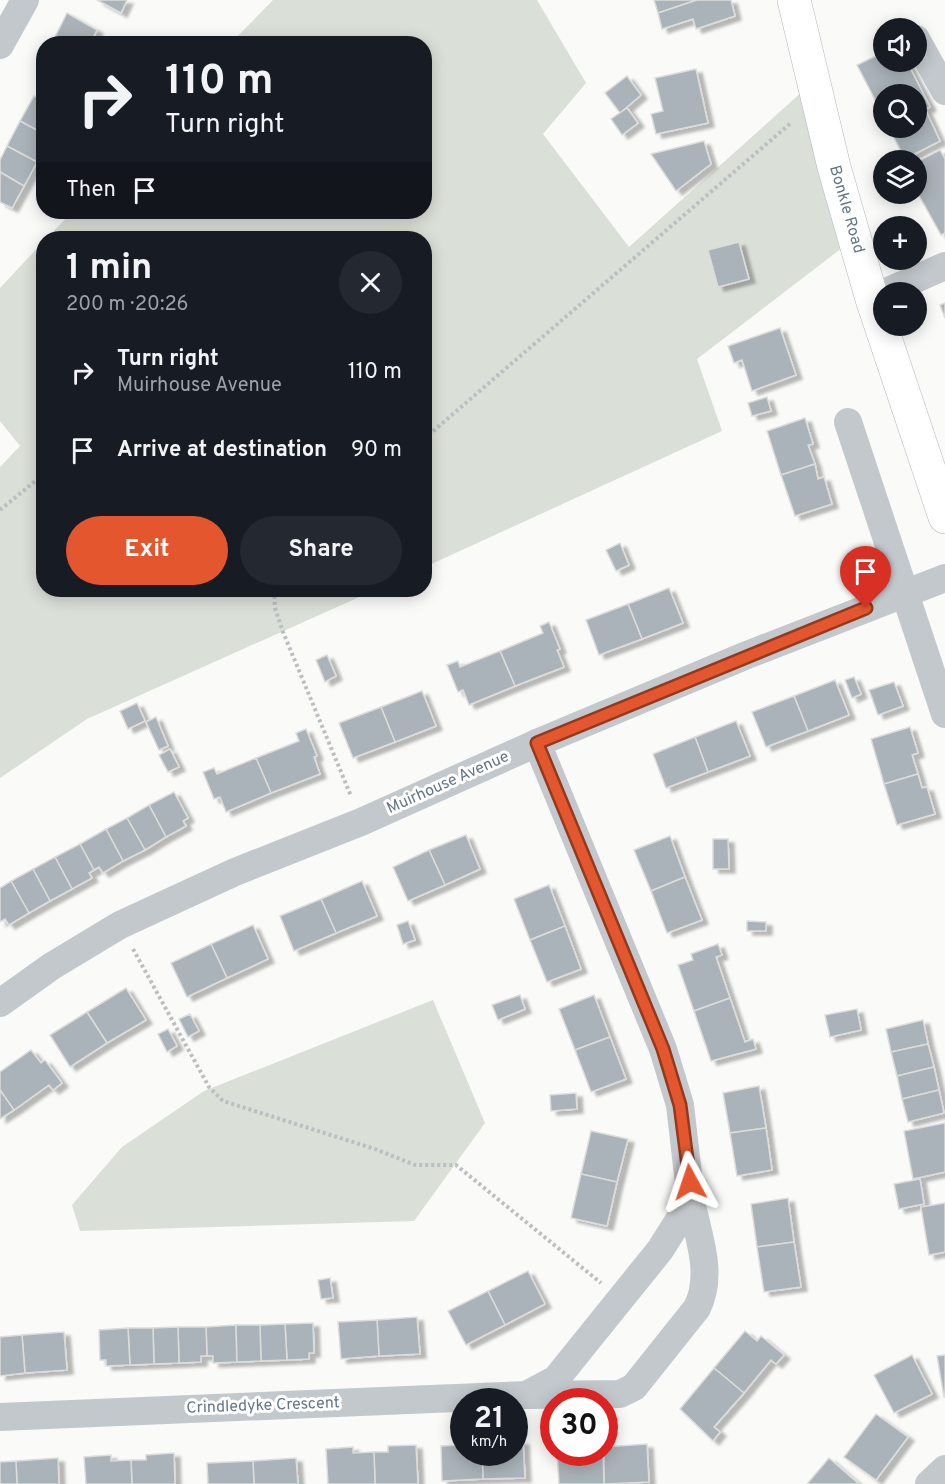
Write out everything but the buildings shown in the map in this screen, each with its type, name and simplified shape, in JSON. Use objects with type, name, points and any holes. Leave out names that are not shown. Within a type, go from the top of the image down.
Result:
[{"type":"street","name":"Bonkle Road","points":[[794,0],[818,99],[877,282]]},
{"type":"street","points":[[0,45],[13,11]]},
{"type":"street","points":[[927,59],[945,91]]},
{"type":"street","points":[[910,282],[945,266]]},
{"type":"street","name":"Bonkle Road","points":[[893,336],[945,517]]},
{"type":"street","points":[[848,422],[945,714]]},
{"type":"street","name":"Muirhouse Avenue","points":[[0,1004],[52,966],[120,925],[235,873],[361,822],[537,743],[945,578]]},
{"type":"street","name":"Crindledyke Crescent","points":[[528,1395],[620,1394],[634,1387],[697,1308],[704,1293],[706,1276],[691,1201],[680,1105],[663,1049],[537,743]]},
{"type":"street","name":"Crindledyke Crescent","points":[[528,1394],[556,1379],[660,1250],[691,1201]]},
{"type":"street","name":"Crindledyke Crescent","points":[[0,1417],[450,1398]]},
{"type":"street","points":[[929,1484],[945,1469]]},
{"type":"path","points":[[432,432],[818,99]]},
{"type":"path","points":[[0,510],[36,481]]},
{"type":"path","points":[[274,597],[275,608],[283,632],[361,822]]},
{"type":"path","points":[[120,925],[209,1087],[223,1101],[375,1149],[415,1165],[456,1165],[620,1298]]},
{"type":"shaded area","points":[[273,0],[537,0],[586,83],[543,134],[629,247],[813,82],[855,238],[697,359],[722,431],[432,564],[432,231],[54,231],[65,219],[432,219],[432,36],[238,36]]},
{"type":"shaded area","points":[[36,249],[36,597],[359,597],[87,719],[0,778],[0,467],[20,446],[0,421],[0,288]]},
{"type":"shaded area","points":[[433,1000],[485,1123],[414,1221],[80,1231],[72,1205],[122,1147],[204,1091]]},
{"type":"route","points":[[690,1182],[680,1105],[663,1049],[537,743],[866,608]]}]
